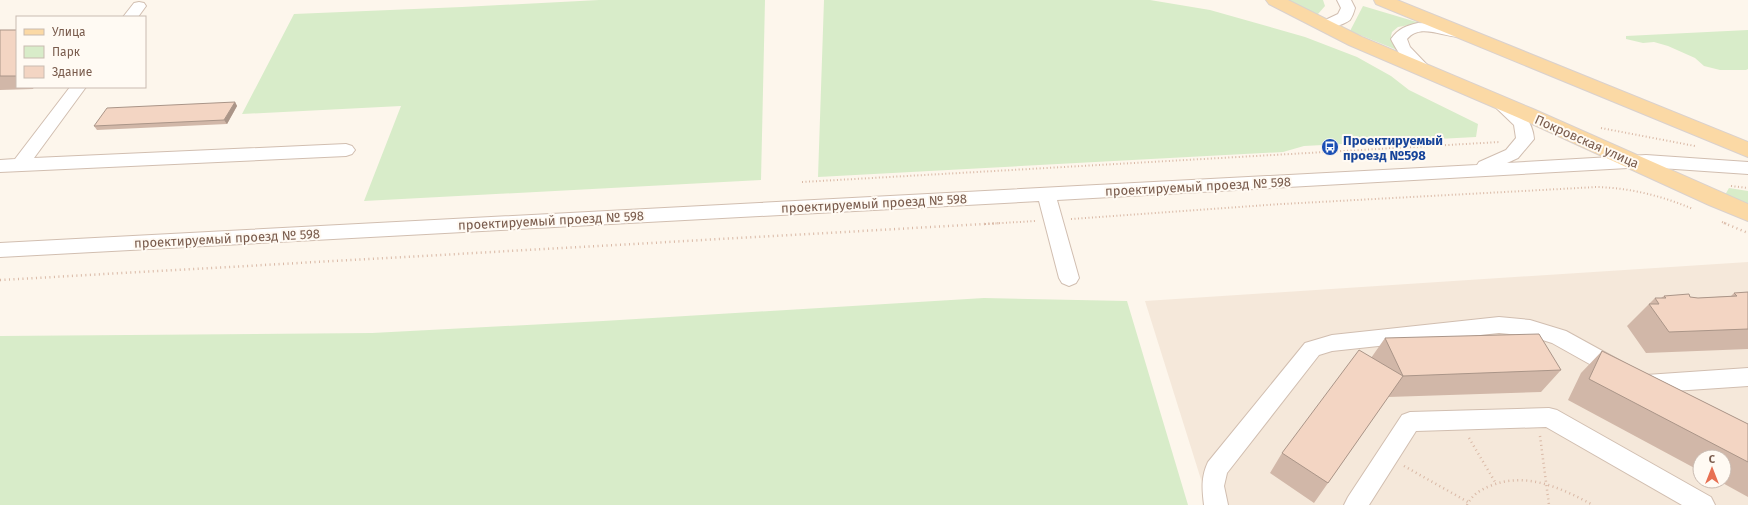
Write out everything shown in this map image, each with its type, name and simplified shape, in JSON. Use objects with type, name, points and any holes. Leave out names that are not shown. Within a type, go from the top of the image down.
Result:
[{"type":"main road","name":"Покровская улица","points":[[1275,0],[1303,16],[1382,54],[1496,100],[1636,162],[1696,191],[1748,213]]},
{"type":"main road","points":[[1382,0],[1748,150]]},
{"type":"street","points":[[1324,26],[1344,17],[1348,8],[1344,0]]},
{"type":"street","points":[[1425,71],[1407,54],[1400,44],[1399,39],[1405,32],[1417,28],[1427,28],[1467,35]]},
{"type":"street","points":[[20,165],[77,88]]},
{"type":"street","points":[[1470,172],[1512,154],[1525,139],[1524,129],[1518,118],[1496,100]]},
{"type":"street","points":[[0,166],[346,150]]},
{"type":"street","name":"проектируемый проезд № 598","points":[[0,250],[1636,162],[1676,162],[1748,168]]},
{"type":"street","points":[[1046,194],[1069,278]]},
{"type":"street","points":[[1216,505],[1213,486],[1216,469],[1312,349],[1332,343],[1499,325],[1530,328],[1559,337],[1672,400]]},
{"type":"street","points":[[1644,384],[1748,377]]},
{"type":"street","points":[[1356,505],[1410,422],[1549,417],[1703,505]]},
{"type":"path","points":[[1601,128],[1700,147]]},
{"type":"path","points":[[802,182],[1503,142]]},
{"type":"path","points":[[1724,185],[1748,188]]},
{"type":"path","points":[[0,280],[1054,220],[1282,204],[1597,187],[1613,187],[1640,191],[1671,200],[1698,211]]},
{"type":"path","points":[[1717,219],[1748,233]]},
{"type":"path","points":[[1537,418],[1549,505]]},
{"type":"path","points":[[1458,420],[1495,482]]},
{"type":"path","points":[[1388,457],[1467,503],[1478,491],[1495,482],[1522,479],[1546,484],[1564,490],[1593,505]]},
{"type":"shaded area","points":[[1748,262],[1748,505],[1209,505],[1145,301]]},
{"type":"green space","points":[[599,0],[765,0],[761,180],[364,201],[401,106],[242,114],[294,14]]},
{"type":"green space","points":[[824,0],[1150,0],[1210,10],[1305,37],[1357,57],[1391,76],[1409,90],[1478,124],[1476,137],[1304,146],[1283,152],[818,177]]},
{"type":"green space","points":[[1275,0],[1323,0],[1325,6],[1318,14],[1306,15]]},
{"type":"green space","points":[[1363,6],[1420,23],[1398,27],[1392,32],[1391,36],[1397,50],[1350,31]]},
{"type":"green space","points":[[1748,30],[1748,69],[1746,70],[1720,70],[1704,66],[1695,58],[1668,46],[1654,42],[1643,43],[1626,39],[1626,36]]},
{"type":"green space","points":[[1729,188],[1748,191],[1748,205],[1725,195]]},
{"type":"green space","points":[[984,298],[1127,301],[1188,505],[0,505],[0,336],[372,333],[603,321]]},
{"type":"building","points":[[0,30],[16,30],[16,76],[0,76]]},
{"type":"building","points":[[235,102],[224,120],[94,126],[107,108]]},
{"type":"building","points":[[1748,292],[1748,329],[1669,332],[1649,304],[1659,304],[1655,298],[1666,298],[1664,296],[1689,294],[1690,297],[1698,298],[1737,296],[1734,293]]},
{"type":"building","points":[[1539,334],[1561,370],[1403,376],[1385,338]]},
{"type":"building","points":[[1359,350],[1403,376],[1328,483],[1282,453]]},
{"type":"building","points":[[1602,351],[1748,424],[1748,462],[1732,454],[1732,449],[1723,449],[1589,379]]},
{"type":"place","name":"Проектируемый проезд №598","points":[[1330,147]]}]
